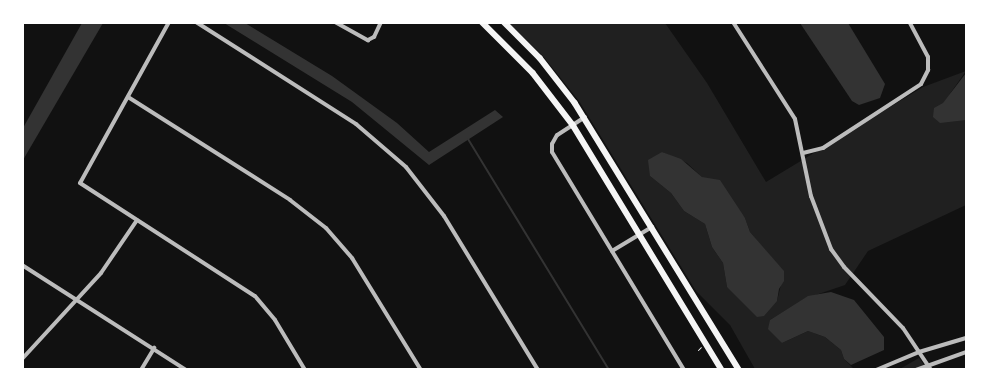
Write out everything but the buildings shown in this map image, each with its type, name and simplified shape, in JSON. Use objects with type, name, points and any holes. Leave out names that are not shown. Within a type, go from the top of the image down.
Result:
[{"type":"main road","points":[[482,22],[528,67],[573,125],[722,370]]},
{"type":"main road","points":[[504,22],[545,64],[585,117],[739,370]]},
{"type":"street","points":[[168,22],[80,183],[255,296],[275,320],[305,370]]},
{"type":"street","points":[[196,22],[356,124],[406,167],[444,216],[538,370]]},
{"type":"street","points":[[335,22],[368,40],[374,37],[381,22]]},
{"type":"street","points":[[732,22],[792,112],[811,196],[831,249],[850,274],[903,328],[931,370]]},
{"type":"street","points":[[803,154],[823,148],[921,84],[928,70],[928,57],[909,22]]},
{"type":"street","points":[[128,97],[290,200],[326,228],[352,258],[421,370]]},
{"type":"street","points":[[585,117],[555,138],[552,152],[684,370]]},
{"type":"street","points":[[22,359],[110,262],[137,220]]},
{"type":"street","points":[[612,251],[652,227]]},
{"type":"street","points":[[22,265],[186,370]]},
{"type":"street","points":[[876,370],[919,352],[966,338]]},
{"type":"street","points":[[141,370],[154,348]]},
{"type":"street","points":[[916,370],[927,363],[966,352]]},
{"type":"shaded area","points":[[82,23],[103,23],[23,160],[23,128]]},
{"type":"shaded area","points":[[224,23],[245,23],[332,76],[397,123],[429,152],[495,110],[503,117],[429,165],[352,102]]},
{"type":"shaded area","points":[[509,23],[665,23],[707,83],[766,182],[923,87],[966,71],[949,95],[966,77],[966,205],[868,251],[845,285],[804,299],[770,320],[782,343],[808,331],[825,337],[841,350],[844,359],[854,369],[755,369],[730,325],[696,291],[579,101],[543,56]],"holes":[[[662,152],[687,163],[745,218],[750,232],[784,272],[777,301],[727,287],[723,263],[712,247],[705,224],[684,211],[671,193],[650,176]]]},
{"type":"shaded area","points":[[800,23],[848,23],[885,84],[880,98],[859,105],[852,101]]},
{"type":"shaded area","points":[[966,73],[966,120],[940,123],[933,117],[934,108],[943,103]]},
{"type":"shaded area","points":[[662,152],[681,159],[702,177],[720,180],[745,218],[750,232],[784,271],[784,281],[779,289],[777,301],[764,316],[757,317],[727,287],[723,263],[712,247],[705,224],[684,211],[671,193],[650,176],[648,160]]},
{"type":"shaded area","points":[[831,292],[854,300],[884,337],[884,350],[851,365],[844,359],[841,350],[825,337],[808,331],[782,343],[768,329],[770,320],[808,296]]},
{"type":"shaded area","points":[[919,358],[927,369],[898,370]]},
{"type":"waterway","points":[[468,139],[609,370]]}]
